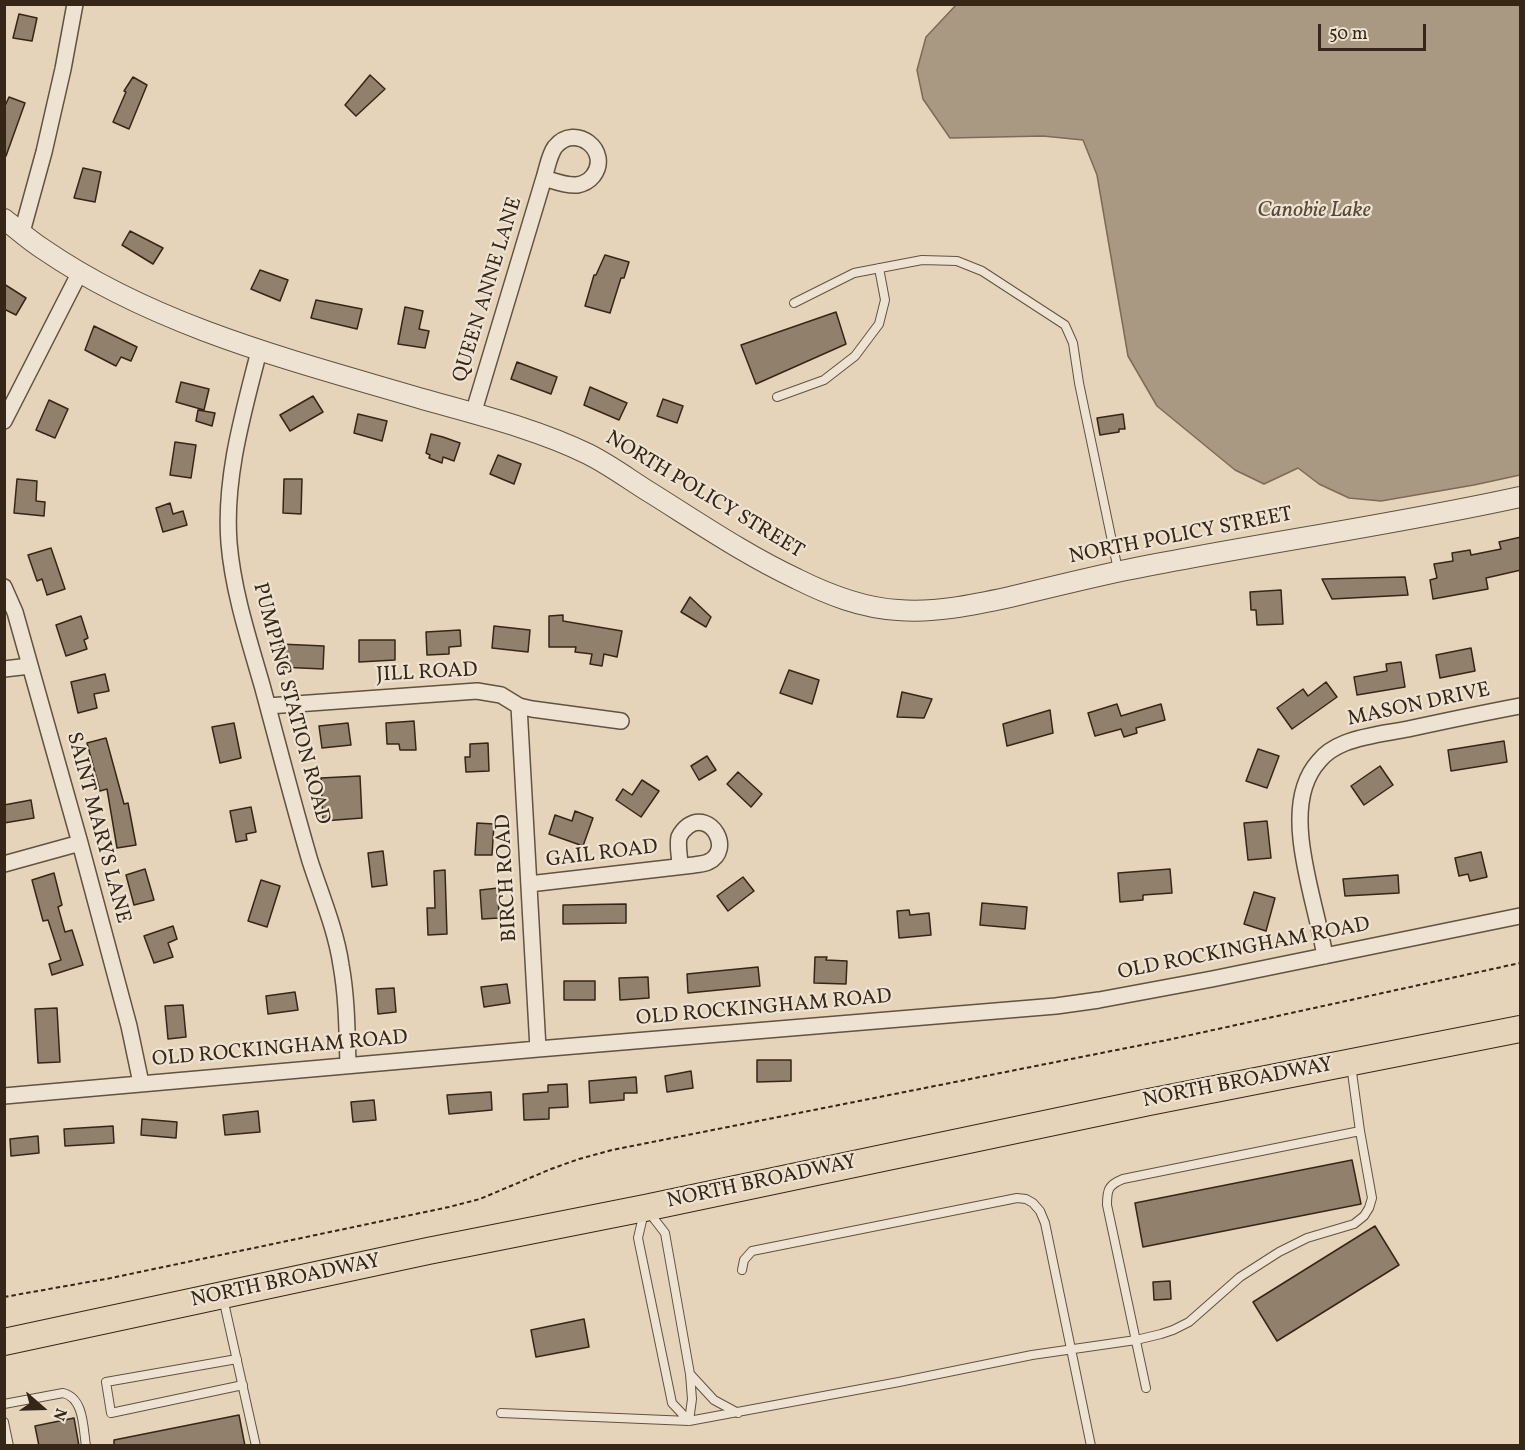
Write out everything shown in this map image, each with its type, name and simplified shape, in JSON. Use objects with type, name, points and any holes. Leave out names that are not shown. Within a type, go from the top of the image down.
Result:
[{"type":"main road","name":"NORTH BROADWAY","points":[[4,1342],[428,1251],[1137,1105],[1521,1029]]},
{"type":"street","points":[[22,232],[44,152],[75,4]]},
{"type":"street","name":"QUEEN ANNE LANE","points":[[473,414],[544,178]]},
{"type":"street","name":"NORTH POLICY STREET","points":[[4,219],[41,248],[80,272],[159,312],[259,351],[473,414],[571,446],[592,456],[756,558],[807,584],[853,602],[878,608],[902,610],[954,608],[980,604],[1118,572],[1457,511],[1521,497]]},
{"type":"street","points":[[4,421],[80,272]]},
{"type":"street","name":"PUMPING STATION ROAD","points":[[259,351],[236,445],[230,489],[228,522],[232,564],[310,860],[336,939],[346,1011],[348,1065]]},
{"type":"street","name":"SAINT MARYS LANE","points":[[4,587],[15,612],[80,843],[129,1026],[141,1083]]},
{"type":"street","points":[[4,669],[30,666]]},
{"type":"street","name":"JILL ROAD","points":[[268,706],[477,691],[501,695],[519,706],[532,710],[621,721]]},
{"type":"street","name":"BIRCH ROAD","points":[[519,706],[538,1048]]},
{"type":"street","name":"MASON DRIVE","points":[[1324,956],[1305,863],[1300,819],[1303,788],[1309,773],[1320,759],[1344,743],[1360,738],[1521,706]]},
{"type":"street","points":[[4,864],[80,843]]},
{"type":"street","name":"GAIL ROAD","points":[[529,884],[680,866]]},
{"type":"street","name":"OLD ROCKINGHAM ROAD","points":[[4,1096],[538,1048],[1056,1006],[1132,994],[1521,916]]},
{"type":"lane","points":[[794,303],[854,273],[922,260],[957,261],[982,271],[1065,325],[1074,344],[1118,572]]},
{"type":"lane","points":[[777,397],[824,380],[855,356],[879,324],[885,300],[879,268]]},
{"type":"lane","points":[[501,1413],[688,1421],[1032,1355],[1136,1340],[1173,1330],[1189,1322],[1240,1277],[1280,1252],[1307,1238],[1354,1224],[1364,1216],[1372,1198],[1350,1062]]},
{"type":"lane","points":[[1146,1388],[1107,1205],[1107,1192],[1113,1183],[1123,1179],[1360,1131]]},
{"type":"lane","points":[[742,1270],[744,1260],[752,1251],[1000,1200],[1026,1199],[1033,1203],[1045,1223],[1091,1446]]},
{"type":"lane","points":[[645,1208],[665,1233],[690,1374],[692,1399],[688,1421]]},
{"type":"lane","points":[[645,1208],[638,1238],[672,1403],[688,1421]]},
{"type":"lane","points":[[222,1296],[256,1446]]},
{"type":"lane","points":[[237,1359],[106,1382],[111,1413],[243,1385]]},
{"type":"lane","points":[[690,1374],[714,1400],[738,1413]]},
{"type":"lane","points":[[4,1404],[63,1393],[70,1395],[80,1408],[86,1446]]},
{"type":"lane","points":[[4,1422],[9,1446]]},
{"type":"path","points":[[4,1297],[111,1278],[448,1207],[480,1199],[579,1159],[612,1150],[1160,1042],[1521,963]]},
{"type":"water","name":"Canobie Lake","points":[[956,5],[1520,5],[1520,475],[1381,501],[1349,498],[1319,484],[1298,468],[1264,484],[1235,470],[1157,406],[1128,356],[1097,175],[1083,140],[1043,136],[950,138],[923,99],[917,70],[926,37]]},
{"type":"building","points":[[19,14],[37,18],[32,41],[13,38]]},
{"type":"building","points":[[370,75],[385,89],[356,116],[345,105]]},
{"type":"building","points":[[133,77],[147,85],[129,129],[113,122],[126,92],[124,91]]},
{"type":"building","points":[[9,97],[25,103],[6,156],[4,156],[4,108]]},
{"type":"building","points":[[83,168],[101,172],[95,202],[74,198]]},
{"type":"building","points":[[130,231],[163,248],[153,264],[122,245]]},
{"type":"building","points":[[605,255],[629,262],[624,278],[621,278],[610,313],[585,306],[594,275]]},
{"type":"building","points":[[260,270],[288,280],[280,301],[251,289]]},
{"type":"building","points":[[4,284],[26,298],[16,315],[4,309]]},
{"type":"building","points":[[316,300],[362,309],[357,329],[311,318]]},
{"type":"building","points":[[405,307],[423,311],[419,329],[429,331],[425,348],[398,344]]},
{"type":"building","points":[[836,312],[846,344],[756,384],[741,345]]},
{"type":"building","points":[[94,326],[137,347],[131,361],[121,357],[116,366],[85,350]]},
{"type":"building","points":[[517,362],[557,377],[551,394],[511,379]]},
{"type":"building","points":[[181,382],[209,389],[204,410],[176,402]]},
{"type":"building","points":[[590,387],[627,403],[619,420],[584,405]]},
{"type":"building","points":[[313,396],[323,412],[290,431],[280,415]]},
{"type":"building","points":[[663,399],[683,406],[677,423],[657,416]]},
{"type":"building","points":[[49,400],[68,409],[55,438],[36,430]]},
{"type":"building","points":[[198,410],[215,413],[212,426],[196,421]]},
{"type":"building","points":[[358,414],[387,421],[382,441],[354,433]]},
{"type":"building","points":[[1123,414],[1125,429],[1100,435],[1097,418]]},
{"type":"building","points":[[431,434],[460,443],[454,461],[443,457],[442,463],[429,458],[430,455],[426,453]]},
{"type":"building","points":[[175,442],[196,445],[191,478],[170,475]]},
{"type":"building","points":[[498,455],[521,464],[514,484],[490,474]]},
{"type":"building","points":[[17,479],[37,481],[36,501],[45,502],[44,516],[14,513]]},
{"type":"building","points":[[284,479],[302,479],[301,514],[283,513]]},
{"type":"building","points":[[170,503],[173,514],[183,511],[187,525],[163,532],[156,508]]},
{"type":"building","points":[[1521,537],[1521,570],[1486,578],[1488,589],[1433,599],[1430,580],[1437,578],[1434,564],[1453,561],[1452,553],[1470,550],[1471,555],[1501,549],[1499,542]]},
{"type":"building","points":[[51,548],[65,589],[47,595],[42,579],[37,581],[28,555]]},
{"type":"building","points":[[1405,577],[1408,595],[1332,599],[1322,579]]},
{"type":"building","points":[[1281,590],[1283,624],[1257,625],[1256,610],[1251,610],[1250,592]]},
{"type":"building","points":[[690,597],[711,617],[706,627],[681,612]]},
{"type":"building","points":[[563,615],[563,621],[622,631],[617,657],[604,654],[602,666],[590,664],[592,654],[575,652],[576,647],[549,647],[549,616]]},
{"type":"building","points":[[81,616],[88,638],[84,640],[87,649],[66,656],[56,625]]},
{"type":"building","points":[[494,626],[530,630],[528,652],[492,648]]},
{"type":"building","points":[[460,630],[461,646],[449,647],[449,654],[427,655],[426,632]]},
{"type":"building","points":[[359,640],[395,640],[395,660],[359,662]]},
{"type":"building","points":[[280,644],[324,646],[323,669],[279,667]]},
{"type":"building","points":[[1471,648],[1475,671],[1440,678],[1436,655]]},
{"type":"building","points":[[1401,662],[1405,687],[1357,695],[1354,677],[1387,671],[1386,664]]},
{"type":"building","points":[[789,670],[819,680],[812,704],[780,693]]},
{"type":"building","points":[[105,674],[109,691],[94,694],[97,708],[78,713],[71,682]]},
{"type":"building","points":[[1326,682],[1337,697],[1292,729],[1277,708],[1303,689],[1308,696]]},
{"type":"building","points":[[902,692],[932,699],[924,718],[897,717]]},
{"type":"building","points":[[1117,704],[1121,716],[1161,704],[1165,720],[1136,728],[1137,733],[1124,737],[1121,729],[1095,736],[1088,713]]},
{"type":"building","points":[[1050,710],[1053,733],[1007,746],[1003,724]]},
{"type":"building","points":[[414,721],[416,750],[400,750],[399,744],[387,744],[386,723]]},
{"type":"building","points":[[234,723],[241,758],[220,763],[212,727]]},
{"type":"building","points":[[348,723],[351,745],[322,748],[319,726]]},
{"type":"building","points":[[106,738],[124,804],[128,803],[136,845],[117,848],[107,789],[100,791],[87,743]]},
{"type":"building","points":[[1504,741],[1507,762],[1451,771],[1448,750]]},
{"type":"building","points":[[488,743],[489,771],[466,772],[465,757],[470,757],[470,744]]},
{"type":"building","points":[[1258,749],[1279,756],[1267,788],[1246,781]]},
{"type":"building","points":[[707,756],[716,770],[699,780],[691,766]]},
{"type":"building","points":[[1380,766],[1393,785],[1364,805],[1351,786]]},
{"type":"building","points":[[738,772],[762,794],[751,807],[727,784]]},
{"type":"building","points":[[360,776],[362,818],[323,821],[321,778]]},
{"type":"building","points":[[642,780],[659,791],[641,817],[616,800],[623,789],[632,795]]},
{"type":"building","points":[[31,800],[34,818],[4,823],[4,805]]},
{"type":"building","points":[[251,807],[256,832],[246,834],[247,840],[236,842],[230,811]]},
{"type":"building","points":[[575,811],[593,818],[583,846],[549,834],[555,815],[572,821]]},
{"type":"building","points":[[1267,821],[1271,858],[1248,860],[1244,823]]},
{"type":"building","points":[[477,823],[494,824],[492,855],[475,855]]},
{"type":"building","points":[[383,851],[387,885],[372,887],[368,853]]},
{"type":"building","points":[[1481,852],[1487,877],[1470,881],[1468,874],[1459,876],[1455,858]]},
{"type":"building","points":[[145,869],[154,900],[134,905],[126,875]]},
{"type":"building","points":[[1170,869],[1172,893],[1143,895],[1143,900],[1120,902],[1118,873]]},
{"type":"building","points":[[445,870],[447,934],[428,935],[427,908],[435,908],[434,871]]},
{"type":"building","points":[[54,873],[62,905],[58,907],[65,932],[72,930],[83,965],[52,975],[49,964],[61,960],[48,920],[43,921],[32,880]]},
{"type":"building","points":[[1398,875],[1399,893],[1345,896],[1343,879]]},
{"type":"building","points":[[743,877],[754,891],[728,911],[717,896]]},
{"type":"building","points":[[261,880],[280,886],[267,927],[248,921]]},
{"type":"building","points":[[498,888],[499,918],[482,919],[480,890]]},
{"type":"building","points":[[1254,892],[1275,898],[1266,931],[1244,924]]},
{"type":"building","points":[[982,903],[1027,907],[1025,929],[980,925]]},
{"type":"building","points":[[626,904],[626,923],[563,924],[563,905]]},
{"type":"building","points":[[909,910],[910,915],[929,913],[931,935],[899,938],[897,911]]},
{"type":"building","points":[[173,926],[177,939],[168,943],[173,957],[154,963],[144,936]]},
{"type":"building","points":[[815,957],[847,961],[846,984],[814,983]]},
{"type":"building","points":[[758,967],[760,986],[688,993],[687,974]]},
{"type":"building","points":[[648,977],[649,998],[620,1000],[619,978]]},
{"type":"building","points":[[564,981],[595,981],[595,1000],[564,1000]]},
{"type":"building","points":[[507,984],[510,1003],[484,1007],[481,987]]},
{"type":"building","points":[[394,988],[396,1012],[378,1014],[376,989]]},
{"type":"building","points":[[295,992],[298,1010],[268,1014],[266,996]]},
{"type":"building","points":[[183,1005],[186,1037],[168,1039],[165,1006]]},
{"type":"building","points":[[57,1008],[60,1062],[38,1063],[35,1009]]},
{"type":"building","points":[[757,1060],[791,1060],[791,1081],[757,1082]]},
{"type":"building","points":[[691,1071],[693,1088],[667,1092],[665,1076]]},
{"type":"building","points":[[636,1077],[637,1093],[624,1093],[624,1100],[590,1103],[589,1081]]},
{"type":"building","points":[[567,1084],[568,1107],[549,1108],[549,1119],[524,1120],[523,1094],[548,1092],[548,1085]]},
{"type":"building","points":[[491,1092],[492,1110],[449,1114],[447,1095]]},
{"type":"building","points":[[374,1100],[376,1120],[353,1122],[351,1102]]},
{"type":"building","points":[[258,1111],[260,1132],[225,1135],[223,1115]]},
{"type":"building","points":[[142,1119],[177,1122],[176,1138],[141,1135]]},
{"type":"building","points":[[113,1126],[114,1143],[65,1146],[64,1129]]},
{"type":"building","points":[[38,1136],[39,1153],[11,1156],[10,1139]]},
{"type":"building","points":[[1352,1160],[1361,1204],[1143,1247],[1135,1203]]},
{"type":"building","points":[[1375,1226],[1399,1265],[1277,1341],[1253,1302]]},
{"type":"building","points":[[1170,1281],[1171,1299],[1154,1300],[1153,1282]]},
{"type":"building","points":[[584,1319],[589,1347],[536,1357],[531,1330]]},
{"type":"building","points":[[239,1415],[245,1446],[114,1446],[114,1440]]},
{"type":"building","points":[[74,1418],[79,1446],[39,1446],[35,1426]]}]
